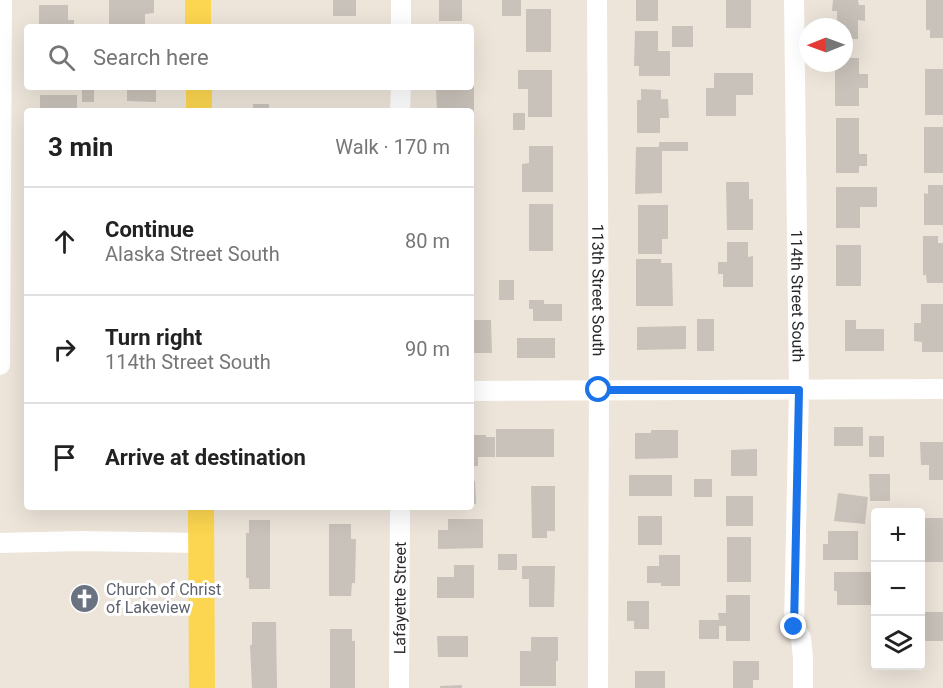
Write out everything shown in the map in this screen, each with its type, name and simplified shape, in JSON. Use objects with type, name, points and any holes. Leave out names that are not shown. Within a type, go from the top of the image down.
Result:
[{"type":"main road","points":[[198,0],[198,24]]},
{"type":"main road","points":[[199,90],[199,108]]},
{"type":"main road","points":[[201,510],[202,688]]},
{"type":"street","points":[[0,365],[2,0]]},
{"type":"street","points":[[400,0],[400,24]]},
{"type":"street","name":"113th Street South","points":[[597,0],[598,688]]},
{"type":"street","name":"114th Street South","points":[[794,0],[799,390],[794,627],[801,638],[803,688]]},
{"type":"street","points":[[400,90],[400,108]]},
{"type":"street","points":[[474,391],[943,389]]},
{"type":"street","name":"Lafayette Street","points":[[399,688],[400,510]]},
{"type":"street","points":[[0,543],[202,543]]},
{"type":"building","points":[[109,0],[154,0],[154,13],[145,14],[145,24],[109,24]]},
{"type":"building","points":[[333,0],[356,0],[356,16],[333,16]]},
{"type":"building","points":[[439,0],[462,0],[462,21],[439,21]]},
{"type":"building","points":[[502,0],[521,0],[521,16],[502,16]]},
{"type":"building","points":[[636,0],[658,0],[658,21],[636,21]]},
{"type":"building","points":[[726,0],[751,0],[751,28],[726,28]]},
{"type":"building","points":[[833,0],[858,0],[859,5],[865,5],[865,21],[858,20],[858,39],[853,39],[853,18],[837,18],[837,11],[832,11]]},
{"type":"building","points":[[926,0],[943,0],[943,38],[930,38],[930,30],[926,30]]},
{"type":"building","points":[[39,5],[68,5],[68,20],[74,20],[74,24],[39,24]]},
{"type":"building","points":[[526,9],[551,9],[551,52],[526,52]]},
{"type":"building","points":[[672,26],[693,26],[693,47],[672,47]]},
{"type":"building","points":[[635,31],[658,31],[658,51],[670,51],[670,76],[639,76],[639,66],[634,66]]},
{"type":"building","points":[[853,58],[859,58],[859,74],[868,74],[868,88],[859,88],[859,106],[835,106],[835,72],[853,72]]},
{"type":"building","points":[[925,69],[943,69],[943,115],[925,115]]},
{"type":"building","points":[[518,70],[552,70],[552,117],[528,117],[528,89],[518,89]]},
{"type":"building","points":[[714,73],[753,73],[753,95],[736,95],[736,116],[706,116],[706,88],[714,88]]},
{"type":"building","points":[[641,89],[661,90],[661,99],[668,99],[669,118],[660,118],[660,133],[637,133],[637,100],[641,100]]},
{"type":"building","points":[[82,90],[94,90],[94,102],[82,102]]},
{"type":"building","points":[[127,90],[156,90],[156,102],[127,101]]},
{"type":"building","points":[[436,90],[474,90],[474,108],[437,108]]},
{"type":"building","points":[[40,95],[77,95],[77,108],[40,108]]},
{"type":"building","points":[[253,104],[269,104],[269,108],[253,108]]},
{"type":"building","points":[[513,113],[525,113],[525,130],[513,130]]},
{"type":"building","points":[[836,118],[859,118],[859,154],[867,154],[867,166],[859,166],[859,173],[836,173]]},
{"type":"building","points":[[924,127],[943,127],[943,173],[924,173]]},
{"type":"building","points":[[659,142],[688,142],[688,151],[662,151],[662,193],[635,194],[636,147],[659,147]]},
{"type":"building","points":[[529,146],[553,146],[553,192],[522,192],[522,164],[529,163]]},
{"type":"building","points":[[726,182],[749,182],[749,199],[753,199],[753,230],[727,230]]},
{"type":"building","points":[[928,185],[943,185],[943,225],[924,225],[924,193],[928,194]]},
{"type":"building","points":[[836,187],[877,187],[877,207],[860,207],[860,228],[836,228]]},
{"type":"building","points":[[529,204],[553,204],[553,251],[529,251]]},
{"type":"building","points":[[638,205],[668,205],[668,239],[662,239],[662,254],[638,254]]},
{"type":"building","points":[[923,236],[938,236],[938,243],[943,243],[943,283],[927,283],[926,275],[923,275]]},
{"type":"building","points":[[727,242],[748,242],[748,257],[753,256],[753,287],[723,287],[723,274],[718,274],[718,262],[727,262]]},
{"type":"building","points":[[836,245],[861,245],[861,286],[836,286]]},
{"type":"building","points":[[636,259],[661,259],[661,263],[672,263],[673,306],[636,306]]},
{"type":"building","points":[[499,280],[514,280],[514,300],[499,300]]},
{"type":"building","points":[[529,300],[544,300],[544,304],[562,304],[562,321],[533,321],[533,309],[529,309]]},
{"type":"building","points":[[921,304],[943,304],[943,352],[922,352],[922,342],[914,341],[914,323],[921,323]]},
{"type":"building","points":[[697,319],[714,319],[714,351],[697,351]]},
{"type":"building","points":[[474,320],[491,320],[492,353],[474,353]]},
{"type":"building","points":[[845,320],[856,320],[856,329],[884,329],[884,351],[845,351]]},
{"type":"building","points":[[686,326],[686,349],[637,350],[637,327]]},
{"type":"building","points":[[517,338],[555,338],[555,358],[517,358]]},
{"type":"building","points":[[834,427],[863,427],[863,446],[834,446]]},
{"type":"building","points":[[496,429],[554,429],[554,457],[496,457]]},
{"type":"building","points":[[651,430],[678,430],[678,458],[635,459],[635,433],[651,433]]},
{"type":"building","points":[[474,435],[495,437],[495,457],[478,457],[478,466],[474,466]]},
{"type":"building","points":[[869,436],[884,436],[884,457],[869,457]]},
{"type":"building","points":[[920,442],[943,442],[943,480],[929,480],[929,465],[921,465]]},
{"type":"building","points":[[757,449],[757,476],[731,476],[731,450]]},
{"type":"building","points":[[869,474],[890,474],[890,501],[870,501]]},
{"type":"building","points":[[629,475],[672,475],[672,496],[629,496]]},
{"type":"building","points":[[694,479],[712,479],[712,497],[694,497]]},
{"type":"building","points":[[474,481],[475,481],[476,504],[474,504]]},
{"type":"building","points":[[531,486],[555,486],[555,531],[547,531],[547,538],[532,538]]},
{"type":"building","points":[[838,493],[868,497],[865,524],[834,521]]},
{"type":"building","points":[[726,496],[753,496],[753,526],[726,526]]},
{"type":"building","points":[[638,516],[662,516],[662,545],[638,545]]},
{"type":"building","points":[[925,518],[943,518],[943,562],[925,562]]},
{"type":"building","points":[[448,519],[483,519],[483,548],[438,549],[438,530],[448,530]]},
{"type":"building","points":[[249,520],[270,520],[270,589],[249,589],[249,578],[246,578],[246,533],[249,533]]},
{"type":"building","points":[[329,524],[351,524],[351,539],[356,539],[355,583],[352,583],[351,596],[329,596]]},
{"type":"building","points":[[828,531],[858,531],[858,560],[823,560],[823,544],[828,544]]},
{"type":"building","points":[[727,537],[751,537],[751,582],[727,582]]},
{"type":"building","points":[[498,554],[517,554],[517,570],[498,570]]},
{"type":"building","points":[[659,555],[680,555],[680,586],[647,583],[647,566],[659,566]]},
{"type":"building","points":[[454,565],[474,565],[474,598],[437,598],[437,577],[454,577]]},
{"type":"building","points":[[522,566],[555,566],[554,607],[529,607],[529,579],[522,579]]},
{"type":"building","points":[[834,572],[871,572],[871,605],[837,605],[837,591],[834,591]]},
{"type":"building","points":[[726,595],[750,595],[750,641],[726,641],[726,626],[719,626],[719,639],[699,639],[699,620],[719,620],[718,613],[726,613]]},
{"type":"building","points":[[627,601],[649,601],[649,629],[634,629],[634,621],[627,621]]},
{"type":"building","points":[[925,612],[943,612],[943,641],[925,641]]},
{"type":"building","points":[[252,622],[276,622],[277,688],[252,688],[250,645],[252,645]]},
{"type":"building","points":[[330,629],[352,629],[352,641],[355,641],[355,688],[330,688]]},
{"type":"building","points":[[437,636],[468,636],[468,657],[438,657]]},
{"type":"building","points":[[531,637],[558,637],[556,686],[520,686],[520,651],[531,651]]},
{"type":"building","points":[[733,661],[759,661],[759,680],[753,680],[753,688],[733,688]]},
{"type":"building","points":[[635,671],[665,671],[665,688],[635,688]]},
{"type":"building","points":[[462,685],[462,688],[440,688],[440,686]]},
{"type":"place","name":"Church of Christ of Lakeview","points":[[85,598]]},
{"type":"route","points":[[599,390],[799,390],[794,627]]}]
